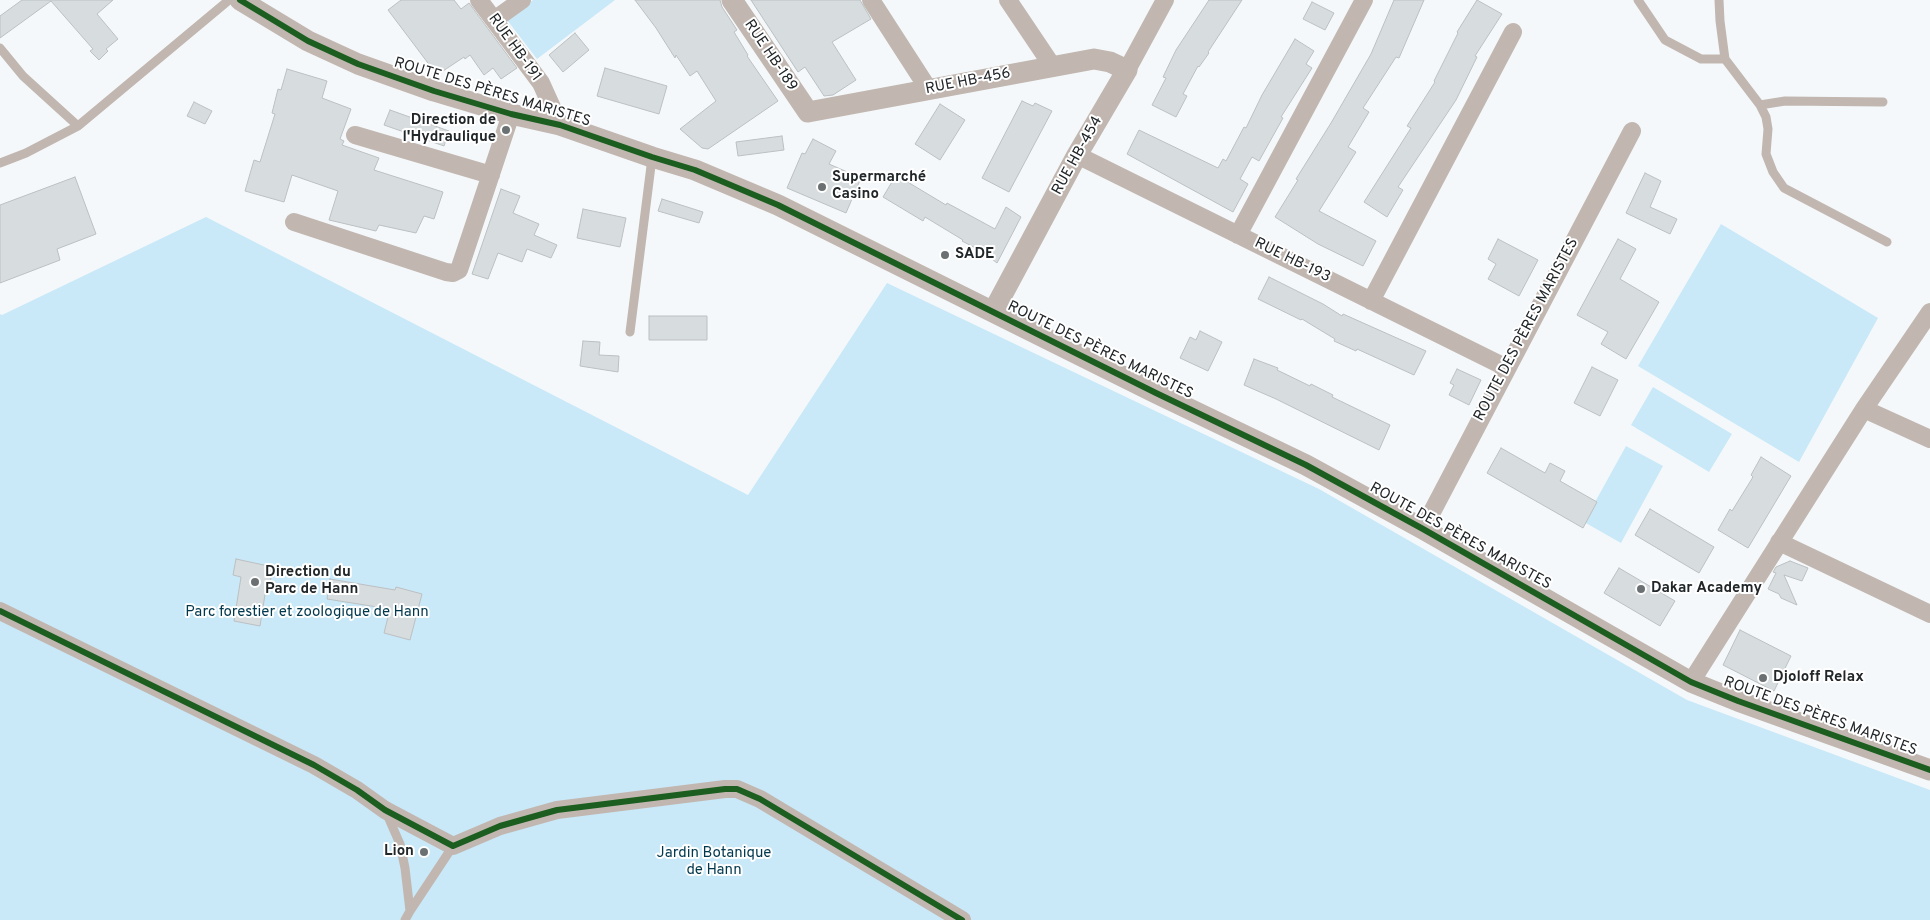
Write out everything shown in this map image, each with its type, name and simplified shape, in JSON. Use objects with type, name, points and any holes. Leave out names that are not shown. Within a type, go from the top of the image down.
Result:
[{"type":"street","name":"ROUTE DES PÈRES MARISTES","points":[[240,0],[308,41],[358,64],[434,91],[511,114],[560,125],[695,170],[778,205],[1306,465],[1423,529],[1691,682],[1738,701],[1930,770]]},
{"type":"street","name":"RUE HB-191","points":[[479,0],[541,83],[560,125]]},
{"type":"street","points":[[494,20],[522,0]]},
{"type":"street","name":"RUE HB-189","points":[[732,0],[808,112]]},
{"type":"street","points":[[871,0],[929,90]]},
{"type":"street","points":[[1008,0],[1053,67]]},
{"type":"street","name":"RUE HB-454","points":[[993,312],[1077,155],[1128,70],[1165,0]]},
{"type":"street","points":[[1238,235],[1364,0]]},
{"type":"street","points":[[1371,300],[1513,32]]},
{"type":"street","name":"RUE HB-456","points":[[808,112],[1094,59],[1110,62],[1128,70]]},
{"type":"street","points":[[294,222],[453,273],[459,270],[511,114]]},
{"type":"street","name":"ROUTE DES PÈRES MARISTES","points":[[1423,529],[1632,131]]},
{"type":"street","points":[[355,135],[490,175]]},
{"type":"street","name":"RUE HB-193","points":[[1077,155],[1507,368]]},
{"type":"street","points":[[1691,682],[1864,409],[1930,312]]},
{"type":"street","points":[[1864,409],[1930,439]]},
{"type":"street","points":[[1779,542],[1930,614]]},
{"type":"street","points":[[0,611],[314,765],[385,810],[453,846],[500,826],[557,810],[737,789],[760,798],[962,920]]},
{"type":"lane","points":[[0,163],[26,153],[78,126],[229,0]]},
{"type":"lane","points":[[1638,0],[1665,40],[1701,59],[1725,59]]},
{"type":"lane","points":[[1719,0],[1725,59],[1760,105],[1766,117],[1768,129],[1766,154],[1773,172],[1784,188],[1887,242]]},
{"type":"lane","points":[[0,48],[23,76],[78,126]]},
{"type":"lane","points":[[1760,105],[1785,101],[1883,102]]},
{"type":"lane","points":[[630,332],[652,157]]},
{"type":"lane","points":[[385,810],[400,844],[410,911]]},
{"type":"lane","points":[[405,920],[453,846]]},
{"type":"green space","points":[[533,0],[615,0],[537,59],[507,20]]},
{"type":"green space","name":"Parc forestier et zoologique de Hann","points":[[206,217],[748,495],[887,283],[1319,489],[1687,700],[1930,790],[1930,920],[0,920],[0,314],[2,315]]},
{"type":"green space","points":[[1721,224],[1878,318],[1799,462],[1638,366]]},
{"type":"green space","points":[[1653,387],[1732,434],[1709,472],[1631,425]]},
{"type":"green space","points":[[1626,446],[1663,466],[1621,543],[1584,522]]},
{"type":"building","points":[[22,0],[113,0],[97,14],[118,39],[106,49],[108,51],[99,60],[90,51],[93,49],[51,1],[0,38],[0,16]]},
{"type":"building","points":[[401,0],[454,0],[461,9],[469,3],[517,68],[501,79],[493,68],[484,75],[470,55],[437,75],[388,10]]},
{"type":"building","points":[[635,0],[720,0],[722,7],[737,30],[734,32],[747,56],[778,101],[708,149],[702,148],[680,129],[716,101],[697,71],[690,76],[676,55],[675,58]]},
{"type":"building","points":[[751,0],[860,0],[871,19],[832,42],[856,80],[833,95],[824,96],[805,67],[798,72]]},
{"type":"building","points":[[1209,0],[1242,0],[1209,53],[1198,66],[1183,94],[1187,96],[1176,117],[1152,105],[1166,78],[1163,77],[1176,50]]},
{"type":"building","points":[[1394,0],[1424,0],[1399,58],[1396,57],[1363,108],[1369,112],[1348,147],[1356,152],[1319,211],[1376,241],[1363,266],[1318,244],[1275,217],[1371,54]]},
{"type":"building","points":[[1477,0],[1502,14],[1475,56],[1477,57],[1456,100],[1398,187],[1403,190],[1387,217],[1364,202],[1411,128],[1407,126],[1435,82],[1457,32]]},
{"type":"building","points":[[1312,2],[1334,13],[1325,30],[1303,19]]},
{"type":"building","points":[[575,33],[589,50],[563,72],[549,55]]},
{"type":"building","points":[[1295,39],[1314,51],[1306,64],[1312,68],[1281,117],[1283,118],[1259,161],[1252,157],[1240,179],[1248,184],[1233,212],[1127,154],[1139,130],[1218,168],[1223,159],[1226,161],[1244,127],[1246,128],[1262,95]]},
{"type":"building","points":[[605,68],[667,86],[659,114],[597,96]]},
{"type":"building","points":[[287,69],[327,81],[322,98],[351,109],[340,139],[344,141],[342,145],[379,158],[374,170],[443,192],[434,219],[424,216],[416,233],[379,225],[376,231],[329,220],[338,191],[292,175],[284,202],[245,191],[254,160],[260,162],[275,114],[272,113],[278,89],[281,90]]},
{"type":"building","points":[[1022,101],[1033,106],[1035,103],[1052,111],[1009,192],[982,178]]},
{"type":"building","points":[[194,102],[212,111],[205,124],[187,116]]},
{"type":"building","points":[[940,104],[965,120],[940,160],[915,144]]},
{"type":"building","points":[[390,110],[449,131],[444,146],[384,125]]},
{"type":"building","points":[[782,136],[784,150],[738,156],[736,142]]},
{"type":"building","points":[[813,139],[836,151],[829,164],[861,178],[846,213],[787,188],[802,153],[805,154]]},
{"type":"building","points":[[1645,173],[1661,181],[1650,207],[1677,219],[1670,234],[1626,213]]},
{"type":"building","points":[[896,175],[946,205],[947,203],[995,229],[1006,207],[1021,217],[997,263],[983,252],[925,217],[923,221],[883,197]]},
{"type":"building","points":[[75,177],[96,234],[57,249],[60,260],[0,283],[0,205]]},
{"type":"building","points":[[501,189],[520,196],[513,213],[539,224],[534,235],[557,245],[551,258],[527,249],[522,262],[498,253],[488,279],[472,274]]},
{"type":"building","points":[[662,199],[703,212],[699,223],[658,211]]},
{"type":"building","points":[[583,209],[626,218],[620,247],[577,238]]},
{"type":"building","points":[[1498,239],[1538,260],[1519,296],[1488,279],[1496,264],[1488,259]]},
{"type":"building","points":[[1618,239],[1636,249],[1620,279],[1659,302],[1626,359],[1601,344],[1608,332],[1577,315]]},
{"type":"building","points":[[1269,277],[1323,304],[1342,316],[1343,314],[1426,351],[1414,375],[1357,349],[1356,351],[1334,341],[1335,339],[1302,319],[1258,299]]},
{"type":"building","points":[[649,316],[707,316],[707,340],[649,340]]},
{"type":"building","points":[[1200,331],[1222,342],[1208,371],[1180,358],[1190,337],[1196,340]]},
{"type":"building","points":[[583,341],[600,342],[599,355],[619,356],[618,372],[580,366]]},
{"type":"building","points":[[1254,359],[1278,368],[1277,370],[1310,386],[1311,384],[1333,395],[1332,397],[1390,425],[1379,450],[1244,385]]},
{"type":"building","points":[[1592,367],[1618,380],[1600,416],[1574,403]]},
{"type":"building","points":[[1457,369],[1481,380],[1469,405],[1449,395],[1454,385],[1450,383]]},
{"type":"building","points":[[1501,448],[1545,473],[1550,463],[1565,471],[1560,481],[1597,502],[1583,528],[1487,473]]},
{"type":"building","points":[[1761,457],[1791,476],[1748,548],[1718,530],[1730,509],[1732,511],[1753,477],[1751,475]]},
{"type":"building","points":[[1650,509],[1714,547],[1699,573],[1635,535]]},
{"type":"building","points":[[236,559],[273,567],[270,583],[267,582],[260,626],[234,621],[241,577],[233,575]]},
{"type":"building","points":[[1790,561],[1808,568],[1802,581],[1784,575],[1797,605],[1781,598],[1779,594],[1768,589],[1776,573],[1773,572],[1776,567]]},
{"type":"building","points":[[1619,568],[1675,601],[1660,626],[1604,593]]},
{"type":"building","points":[[330,579],[395,590],[396,587],[422,594],[410,640],[384,633],[390,609],[327,599]]},
{"type":"building","points":[[1740,630],[1791,656],[1774,691],[1723,665]]},
{"type":"cycle path","points":[[240,0],[308,41],[358,64],[434,91],[511,114],[560,125],[695,170],[778,205],[1156,393],[1306,465],[1423,529],[1691,682],[1738,701],[1930,770]]},
{"type":"cycle path","points":[[0,611],[314,765],[357,790],[385,810],[453,846],[500,826],[557,810],[737,789],[760,799],[962,920]]},
{"type":"place","name":"Direction de l'Hydraulique","points":[[506,130]]},
{"type":"place","name":"Supermarché Casino","points":[[822,187]]},
{"type":"place","name":"SADE","points":[[945,255]]},
{"type":"place","name":"Direction du Parc de Hann","points":[[255,582]]},
{"type":"place","name":"Dakar Academy","points":[[1641,589]]},
{"type":"place","name":"Djoloff Relax","points":[[1763,678]]},
{"type":"place","name":"Lion","points":[[424,852]]},
{"type":"park label","name":"Jardin Botanique de Hann","points":[[714,862]]}]
